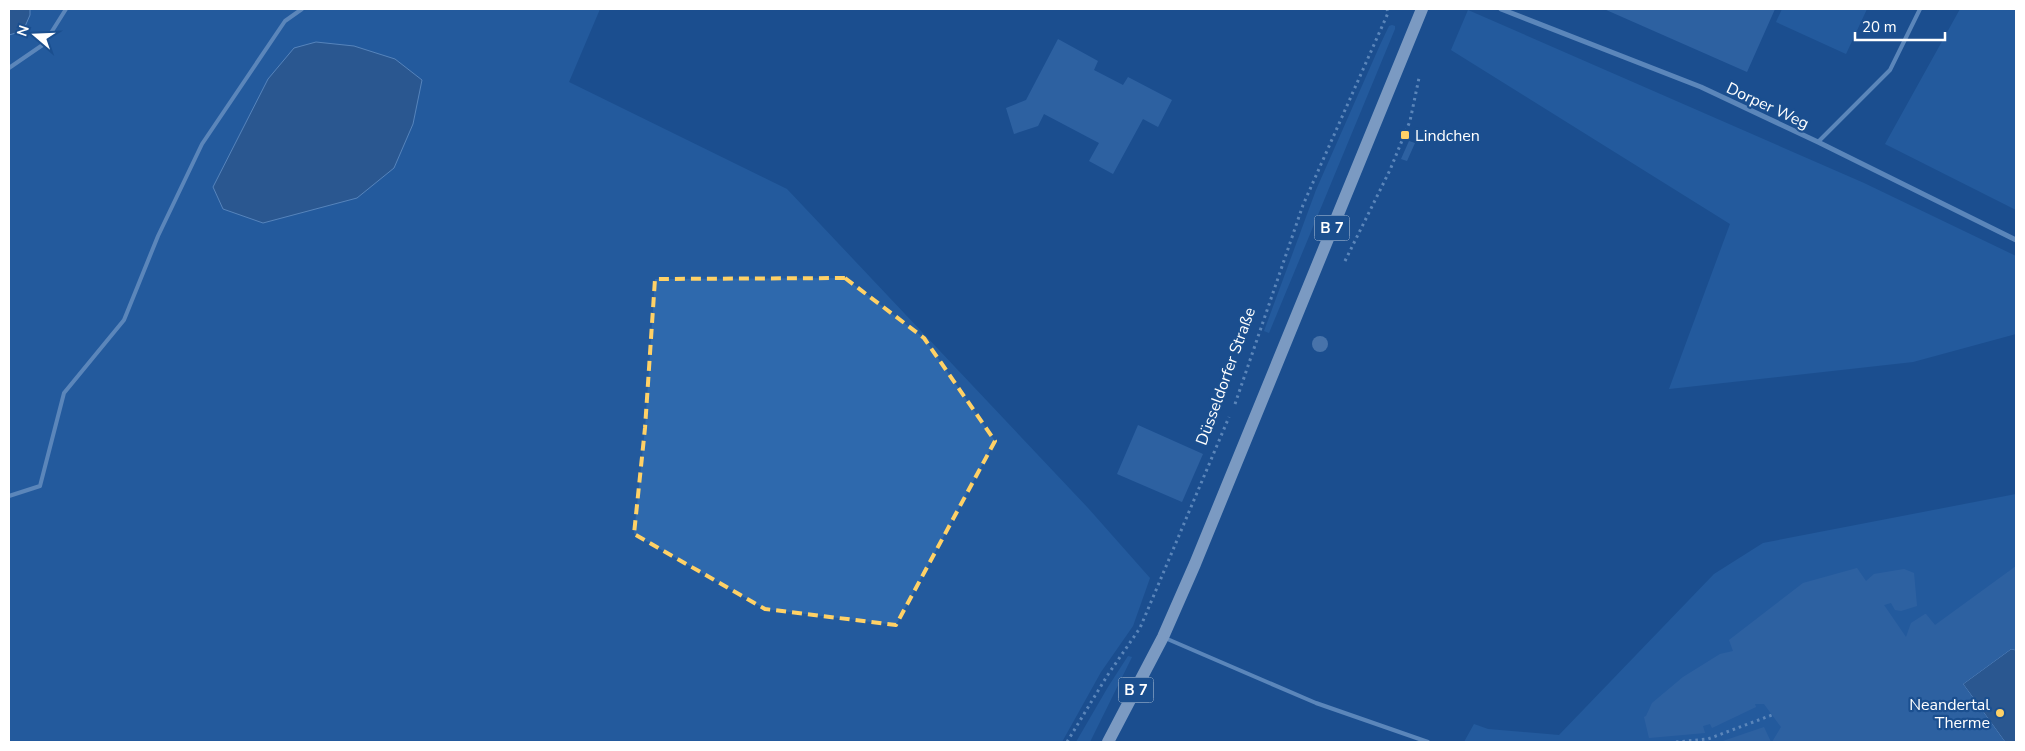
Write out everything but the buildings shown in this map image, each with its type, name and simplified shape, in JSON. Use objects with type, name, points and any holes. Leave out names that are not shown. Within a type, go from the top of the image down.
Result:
[{"type":"main road","name":"B 7","points":[[1108,742],[1163,637],[1236,466],[1307,286],[1422,9]]},
{"type":"street","name":"Dorper Weg","points":[[1501,9],[1701,87],[1818,142],[2016,240]]},
{"type":"lane","points":[[9,68],[44,44],[66,9]]},
{"type":"lane","points":[[9,496],[40,486],[64,393],[124,320],[158,236],[202,144],[286,21],[302,9]]},
{"type":"lane","points":[[1818,142],[1890,70],[1920,9]]},
{"type":"lane","points":[[1163,637],[1316,703],[1428,742]]},
{"type":"path","name":"Düsseldorfer Straße","points":[[1234,404],[1304,205],[1388,13],[1387,9]]},
{"type":"path","points":[[1341,268],[1390,170],[1410,121],[1420,76]]},
{"type":"path","name":"Düsseldorfer Straße","points":[[1067,742],[1107,676],[1140,628],[1231,413]]},
{"type":"path","points":[[1676,742],[1708,739],[1772,715]]},
{"type":"highlighted area","points":[[845,278],[924,338],[995,441],[896,625],[765,609],[634,534],[645,428],[655,279]]},
{"type":"shaded area","points":[[9,9],[600,9],[569,82],[787,189],[1088,508],[1150,578],[1133,626],[1101,672],[1062,742],[9,742]]},
{"type":"shaded area","points":[[9,9],[30,9],[30,15],[23,31],[9,35]]},
{"type":"shaded area","points":[[1782,9],[1867,9],[1846,54],[1776,22]]},
{"type":"shaded area","points":[[1960,9],[2016,9],[2016,210],[1885,144]]},
{"type":"shaded area","points":[[1468,10],[1864,183],[2016,256],[2016,334],[1913,362],[1669,389],[1730,224],[1451,50]]},
{"type":"shaded area","points":[[1389,26],[1395,26],[1395,29],[1269,333],[1264,331],[1316,190],[1380,45]]},
{"type":"shaded area","points":[[316,42],[354,46],[395,59],[422,80],[413,124],[394,168],[357,198],[263,223],[223,209],[213,187],[268,79],[294,48]]},
{"type":"shaded area","points":[[2016,494],[2016,742],[1464,742],[1474,724],[1488,729],[1559,735],[1714,574],[1763,543]]},
{"type":"shaded area","name":"Neandertal Therme","points":[[2011,649],[2016,650],[2016,742],[2005,742],[1963,684]]},
{"type":"shaded area","points":[[1128,656],[1132,657],[1090,742],[1076,742],[1108,687]]},
{"type":"place","name":"Lindchen","points":[[1405,135]]},
{"type":"place","name":"Neandertal Therme","points":[[2000,713]]}]
